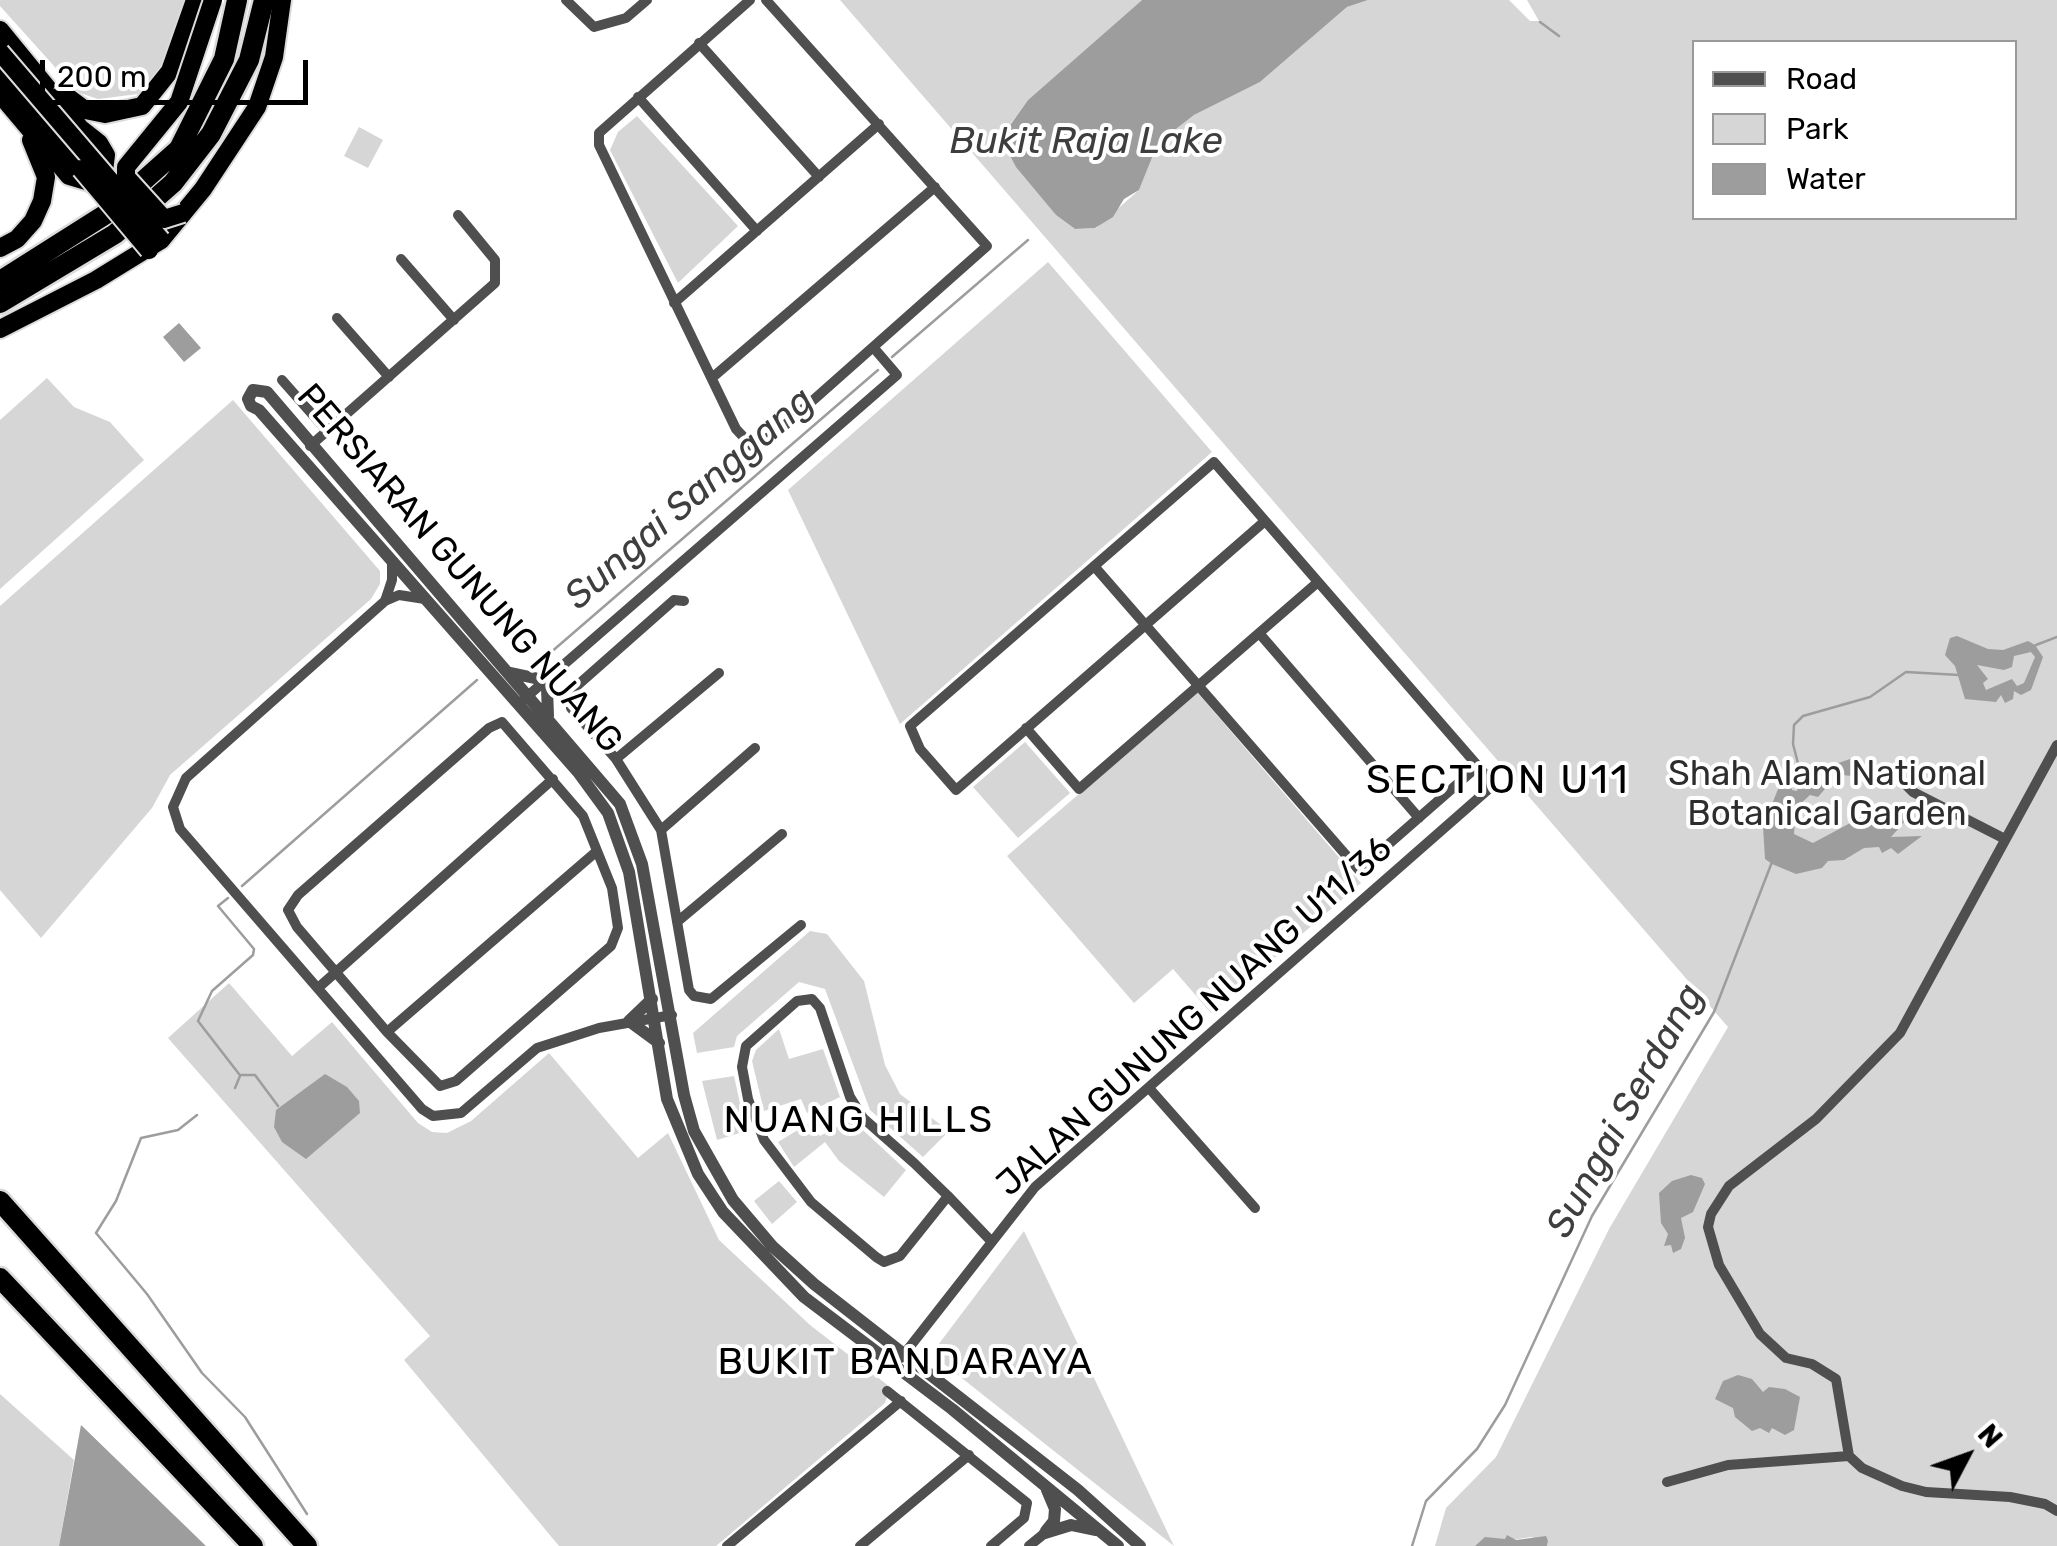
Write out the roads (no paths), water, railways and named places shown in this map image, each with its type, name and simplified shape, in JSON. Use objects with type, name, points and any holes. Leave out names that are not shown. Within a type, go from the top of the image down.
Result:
[{"type":"highway","points":[[7,49],[85,110],[124,112],[142,106],[158,91],[182,44],[195,0]]},
{"type":"highway","points":[[184,214],[164,219],[126,177],[126,167],[178,102],[213,0]]},
{"type":"highway","points":[[0,281],[106,214],[178,149],[206,103],[224,59],[237,0]]},
{"type":"highway","points":[[0,302],[115,234],[173,183],[210,134],[249,60],[264,0]]},
{"type":"highway","points":[[0,329],[155,245],[184,214],[258,106],[274,56],[282,0]]},
{"type":"highway","points":[[0,30],[7,49],[155,245]]},
{"type":"highway","points":[[1,95],[68,176],[89,182],[104,171],[106,155],[99,143],[80,128],[7,49]]},
{"type":"highway","points":[[0,74],[155,245]]},
{"type":"highway","points":[[0,248],[34,221],[46,178],[40,158],[1,95]]},
{"type":"highway","points":[[0,1201],[308,1546]]},
{"type":"highway","points":[[0,1278],[253,1546]]},
{"type":"street","points":[[566,0],[594,27],[610,26],[647,0]]},
{"type":"street","points":[[624,0],[633,13]]},
{"type":"street","points":[[750,0],[599,133],[598,145],[736,429],[752,446],[775,434],[987,246],[766,0]]},
{"type":"street","points":[[699,43],[819,176]]},
{"type":"street","points":[[638,98],[757,231]]},
{"type":"street","points":[[674,303],[879,124]]},
{"type":"street","points":[[714,377],[934,187]]},
{"type":"street","points":[[310,446],[495,284],[495,260],[458,215]]},
{"type":"street","points":[[401,259],[454,320]]},
{"type":"street","points":[[337,318],[389,377]]},
{"type":"street","points":[[524,699],[897,375],[873,347]]},
{"type":"street","points":[[282,380],[327,431]]},
{"type":"street","name":"PERSIARAN GUNUNG NUANG","points":[[1118,1546],[804,1297],[723,1212],[679,1134],[667,1099],[656,1017],[619,836],[578,772],[524,699],[508,672],[267,392],[257,388],[250,392],[251,406],[259,410],[427,600],[524,699],[548,717],[620,804],[632,827],[694,1131],[733,1200],[772,1246],[814,1284],[1078,1490],[1140,1546]]},
{"type":"street","points":[[1094,566],[1145,625],[1198,686],[1359,870],[1478,766],[1214,462],[1094,566],[910,726],[920,749],[956,790],[1026,728],[1145,625],[1265,521]]},
{"type":"street","points":[[385,601],[392,580],[392,560]]},
{"type":"street","points":[[1026,728],[1079,789],[1318,582]]},
{"type":"street","points":[[427,600],[399,595],[385,601],[186,778],[173,807],[180,829],[422,1109],[445,1117],[461,1113],[537,1048],[629,1021],[672,1015]]},
{"type":"street","points":[[684,601],[674,600],[613,654],[568,698],[571,708],[616,758],[660,830],[690,990],[702,1000],[710,999],[801,924]]},
{"type":"street","points":[[1259,633],[1420,818]]},
{"type":"street","points":[[596,636],[613,654]]},
{"type":"street","points":[[508,672],[539,679],[552,674]]},
{"type":"street","points":[[616,758],[719,673]]},
{"type":"street","points":[[548,717],[545,702],[552,674]]},
{"type":"street","points":[[502,722],[554,779],[583,816],[597,850],[618,915],[616,940],[456,1081],[440,1086],[424,1075],[288,910],[310,884],[489,728],[502,722]]},
{"type":"street","points":[[1849,1456],[1836,1379],[1812,1364],[1786,1358],[1760,1334],[1718,1266],[1708,1226],[1711,1214],[1729,1186],[1816,1119],[1900,1032],[2057,744]]},
{"type":"street","points":[[660,830],[755,748]]},
{"type":"street","name":"JALAN GUNUNG NUANG U11/36","points":[[895,1367],[1035,1188],[1487,794],[1490,780],[1478,766]]},
{"type":"street","points":[[1899,778],[1913,792],[2005,839]]},
{"type":"street","points":[[318,988],[554,779]]},
{"type":"street","points":[[677,922],[782,834]]},
{"type":"street","points":[[387,1032],[597,850]]},
{"type":"street","points":[[629,1021],[652,999]]},
{"type":"street","points":[[948,1196],[900,1256],[884,1262],[876,1258],[811,1202],[764,1140],[746,1089],[742,1054],[746,1046],[797,1001],[812,999],[820,1008],[850,1096],[862,1118],[948,1196],[991,1241]]},
{"type":"street","points":[[629,1021],[659,1043]]},
{"type":"street","points":[[1149,1088],[1256,1208]]},
{"type":"street","points":[[887,1391],[1021,1496],[1028,1511],[991,1546]]},
{"type":"street","points":[[727,1546],[901,1401]]},
{"type":"street","points":[[860,1546],[969,1454]]},
{"type":"street","points":[[1667,1482],[1728,1465],[1849,1456],[1871,1473],[1902,1486],[2010,1498],[2045,1504],[2057,1511]]},
{"type":"street","points":[[1029,1546],[1054,1521],[1054,1509],[1044,1486]]},
{"type":"street","points":[[1044,1533],[1071,1525],[1102,1533]]},
{"type":"water","name":"Bukit Raja Lake","points":[[1142,0],[1368,0],[1347,7],[1260,82],[1194,115],[1158,143],[1139,190],[1124,199],[1113,217],[1095,228],[1075,229],[1056,215],[1016,167],[1001,138],[1028,100]]},
{"type":"water","points":[[179,323],[201,348],[184,362],[163,337]]},
{"type":"water","points":[[1957,636],[1988,649],[2003,650],[2028,641],[2035,645],[2043,657],[2031,690],[2021,695],[2014,691],[2013,699],[2005,703],[2001,695],[1996,702],[1965,699],[1955,666],[1945,655],[1950,638]],"holes":[[[2031,652],[2035,657],[2024,683],[2017,686],[2012,679],[1986,690],[1983,683],[1988,679],[1977,665],[2004,670],[2012,667],[2014,656]]]},
{"type":"water","points":[[1850,759],[1871,769],[1873,784],[1863,777],[1842,775],[1839,784],[1830,783],[1818,797],[1810,795],[1796,808],[1794,834],[1813,843],[1867,814],[1883,814],[1893,803],[1907,819],[1891,837],[1922,836],[1898,854],[1891,848],[1882,853],[1879,847],[1864,848],[1844,860],[1828,861],[1822,868],[1796,874],[1765,859],[1763,826],[1783,777],[1791,772],[1792,790],[1797,791],[1801,776]]},
{"type":"water","points":[[325,1074],[347,1087],[359,1101],[360,1113],[306,1159],[282,1142],[274,1127],[276,1110]]},
{"type":"water","points":[[1691,1175],[1702,1178],[1705,1184],[1693,1212],[1681,1218],[1685,1238],[1681,1249],[1673,1253],[1671,1245],[1664,1246],[1668,1234],[1661,1223],[1659,1193],[1672,1181]]},
{"type":"water","points":[[1738,1375],[1752,1379],[1763,1392],[1769,1387],[1785,1389],[1800,1397],[1794,1430],[1785,1435],[1772,1428],[1769,1433],[1760,1428],[1752,1431],[1735,1417],[1733,1408],[1715,1399],[1723,1381]]},
{"type":"water","points":[[81,1425],[206,1546],[59,1546]]},
{"type":"water","points":[[1507,1535],[1516,1540],[1546,1536],[1547,1546],[1475,1546],[1485,1537],[1505,1539]]},
{"type":"waterway","points":[[1540,22],[1559,36]]},
{"type":"waterway","name":"Sungai Sanggang","points":[[892,357],[1028,240]]},
{"type":"waterway","name":"Sungai Sanggang","points":[[535,666],[878,370]]},
{"type":"waterway","name":"Sungai Serdang","points":[[2036,645],[2057,637]]},
{"type":"waterway","name":"Sungai Serdang","points":[[1801,775],[1793,744],[1794,725],[1803,716],[1870,697],[1906,672],[1959,675]]},
{"type":"waterway","name":"Sungai Sanggang","points":[[242,886],[477,680]]},
{"type":"waterway","name":"Sungai Serdang","points":[[1412,1546],[1426,1501],[1477,1449],[1505,1405],[1592,1216],[1714,1012],[1772,862]]},
{"type":"waterway","name":"Sungai Sanggang","points":[[228,898],[218,906],[254,949],[253,955],[212,991],[198,1021],[239,1074]]},
{"type":"waterway","points":[[241,1075],[255,1075],[278,1106]]},
{"type":"waterway","name":"Sungai Sanggang","points":[[235,1088],[240,1076]]},
{"type":"waterway","name":"Sungai Sanggang","points":[[197,1115],[178,1130],[141,1138],[116,1201],[96,1233],[147,1294],[202,1373],[245,1417],[307,1514]]},
{"type":"district","name":"SECTION U11","points":[[1498,781]]},
{"type":"district","name":"NUANG HILLS","points":[[859,1121]]},
{"type":"district","name":"BUKIT BANDARAYA","points":[[906,1363]]},
{"type":"park label","name":"Shah Alam National Botanical Garden","points":[[1827,795]]}]
